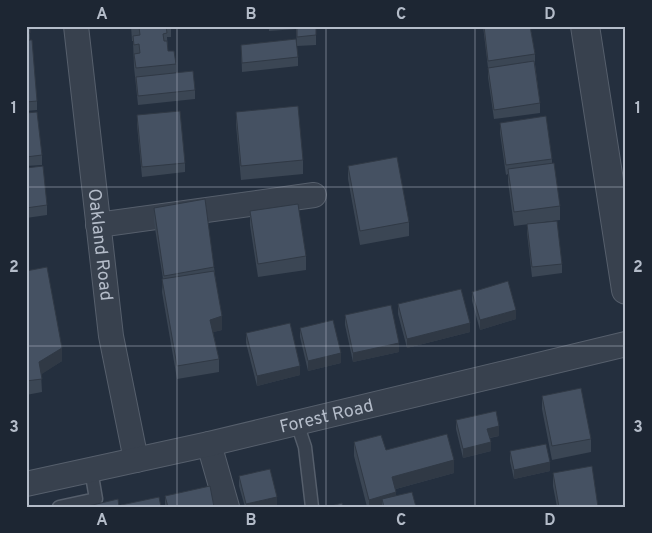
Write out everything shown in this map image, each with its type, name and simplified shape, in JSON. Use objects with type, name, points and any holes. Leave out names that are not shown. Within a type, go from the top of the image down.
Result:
[{"type":"street","name":"Oakland Road","points":[[76,26],[111,336],[136,460]]},
{"type":"street","points":[[585,26],[626,290]]},
{"type":"street","points":[[98,225],[314,196]]},
{"type":"street","name":"Forest Road","points":[[26,484],[209,444],[626,344]]},
{"type":"street","points":[[209,444],[227,507]]},
{"type":"lane","points":[[297,423],[305,447],[312,507]]},
{"type":"lane","points":[[59,507],[96,499],[91,470]]},
{"type":"building","points":[[26,26],[30,26],[30,33],[26,33]]},
{"type":"building","points":[[132,26],[166,26],[167,33],[163,34],[164,41],[167,41],[168,51],[174,51],[176,64],[136,68],[134,54],[140,53],[139,44],[134,45],[133,36],[140,35],[139,27]]},
{"type":"building","points":[[297,26],[316,26],[316,35],[297,37]]},
{"type":"building","points":[[484,26],[530,26],[535,54],[488,61]]},
{"type":"building","points":[[296,39],[298,57],[242,63],[241,45]]},
{"type":"building","points":[[26,40],[32,40],[37,101],[26,102]]},
{"type":"building","points":[[534,61],[540,103],[494,110],[488,68]]},
{"type":"building","points":[[193,71],[195,90],[138,96],[136,77]]},
{"type":"building","points":[[298,106],[303,160],[241,166],[236,112]]},
{"type":"building","points":[[180,111],[185,163],[142,167],[137,115]]},
{"type":"building","points":[[37,112],[42,155],[26,157],[26,113]]},
{"type":"building","points":[[546,116],[552,159],[506,165],[500,123]]},
{"type":"building","points":[[397,157],[409,222],[360,231],[348,166]]},
{"type":"building","points":[[554,163],[560,206],[514,212],[508,169]]},
{"type":"building","points":[[43,166],[47,205],[26,208],[26,168]]},
{"type":"building","points":[[205,199],[214,267],[164,276],[154,208]]},
{"type":"building","points":[[298,204],[306,256],[258,264],[250,211]]},
{"type":"building","points":[[557,221],[562,264],[532,267],[527,224]]},
{"type":"building","points":[[47,267],[62,348],[39,362],[42,379],[26,381],[26,271]]},
{"type":"building","points":[[214,271],[222,316],[210,320],[219,359],[177,366],[162,279]]},
{"type":"building","points":[[508,281],[516,310],[480,320],[472,292]]},
{"type":"building","points":[[461,289],[470,323],[407,339],[398,304]]},
{"type":"building","points":[[391,305],[399,343],[353,353],[345,315]]},
{"type":"building","points":[[333,320],[341,353],[308,361],[300,328]]},
{"type":"building","points":[[290,323],[300,366],[257,376],[246,333]]},
{"type":"building","points":[[581,388],[591,439],[552,446],[542,396]]},
{"type":"building","points":[[496,411],[499,426],[487,429],[491,442],[463,449],[456,420]]},
{"type":"building","points":[[447,434],[454,460],[392,477],[396,492],[369,500],[354,442],[381,435],[386,450]]},
{"type":"building","points":[[546,444],[550,462],[514,470],[510,451]]},
{"type":"building","points":[[592,466],[598,507],[559,507],[553,473]]},
{"type":"building","points":[[270,469],[277,497],[246,504],[239,476]]},
{"type":"building","points":[[210,486],[214,507],[168,507],[165,496]]},
{"type":"building","points":[[412,492],[416,507],[384,507],[382,499]]},
{"type":"building","points":[[159,497],[161,507],[122,507],[121,505]]},
{"type":"building","points":[[118,499],[119,507],[84,507]]},
{"type":"building","points":[[342,503],[343,507],[328,507]]}]
